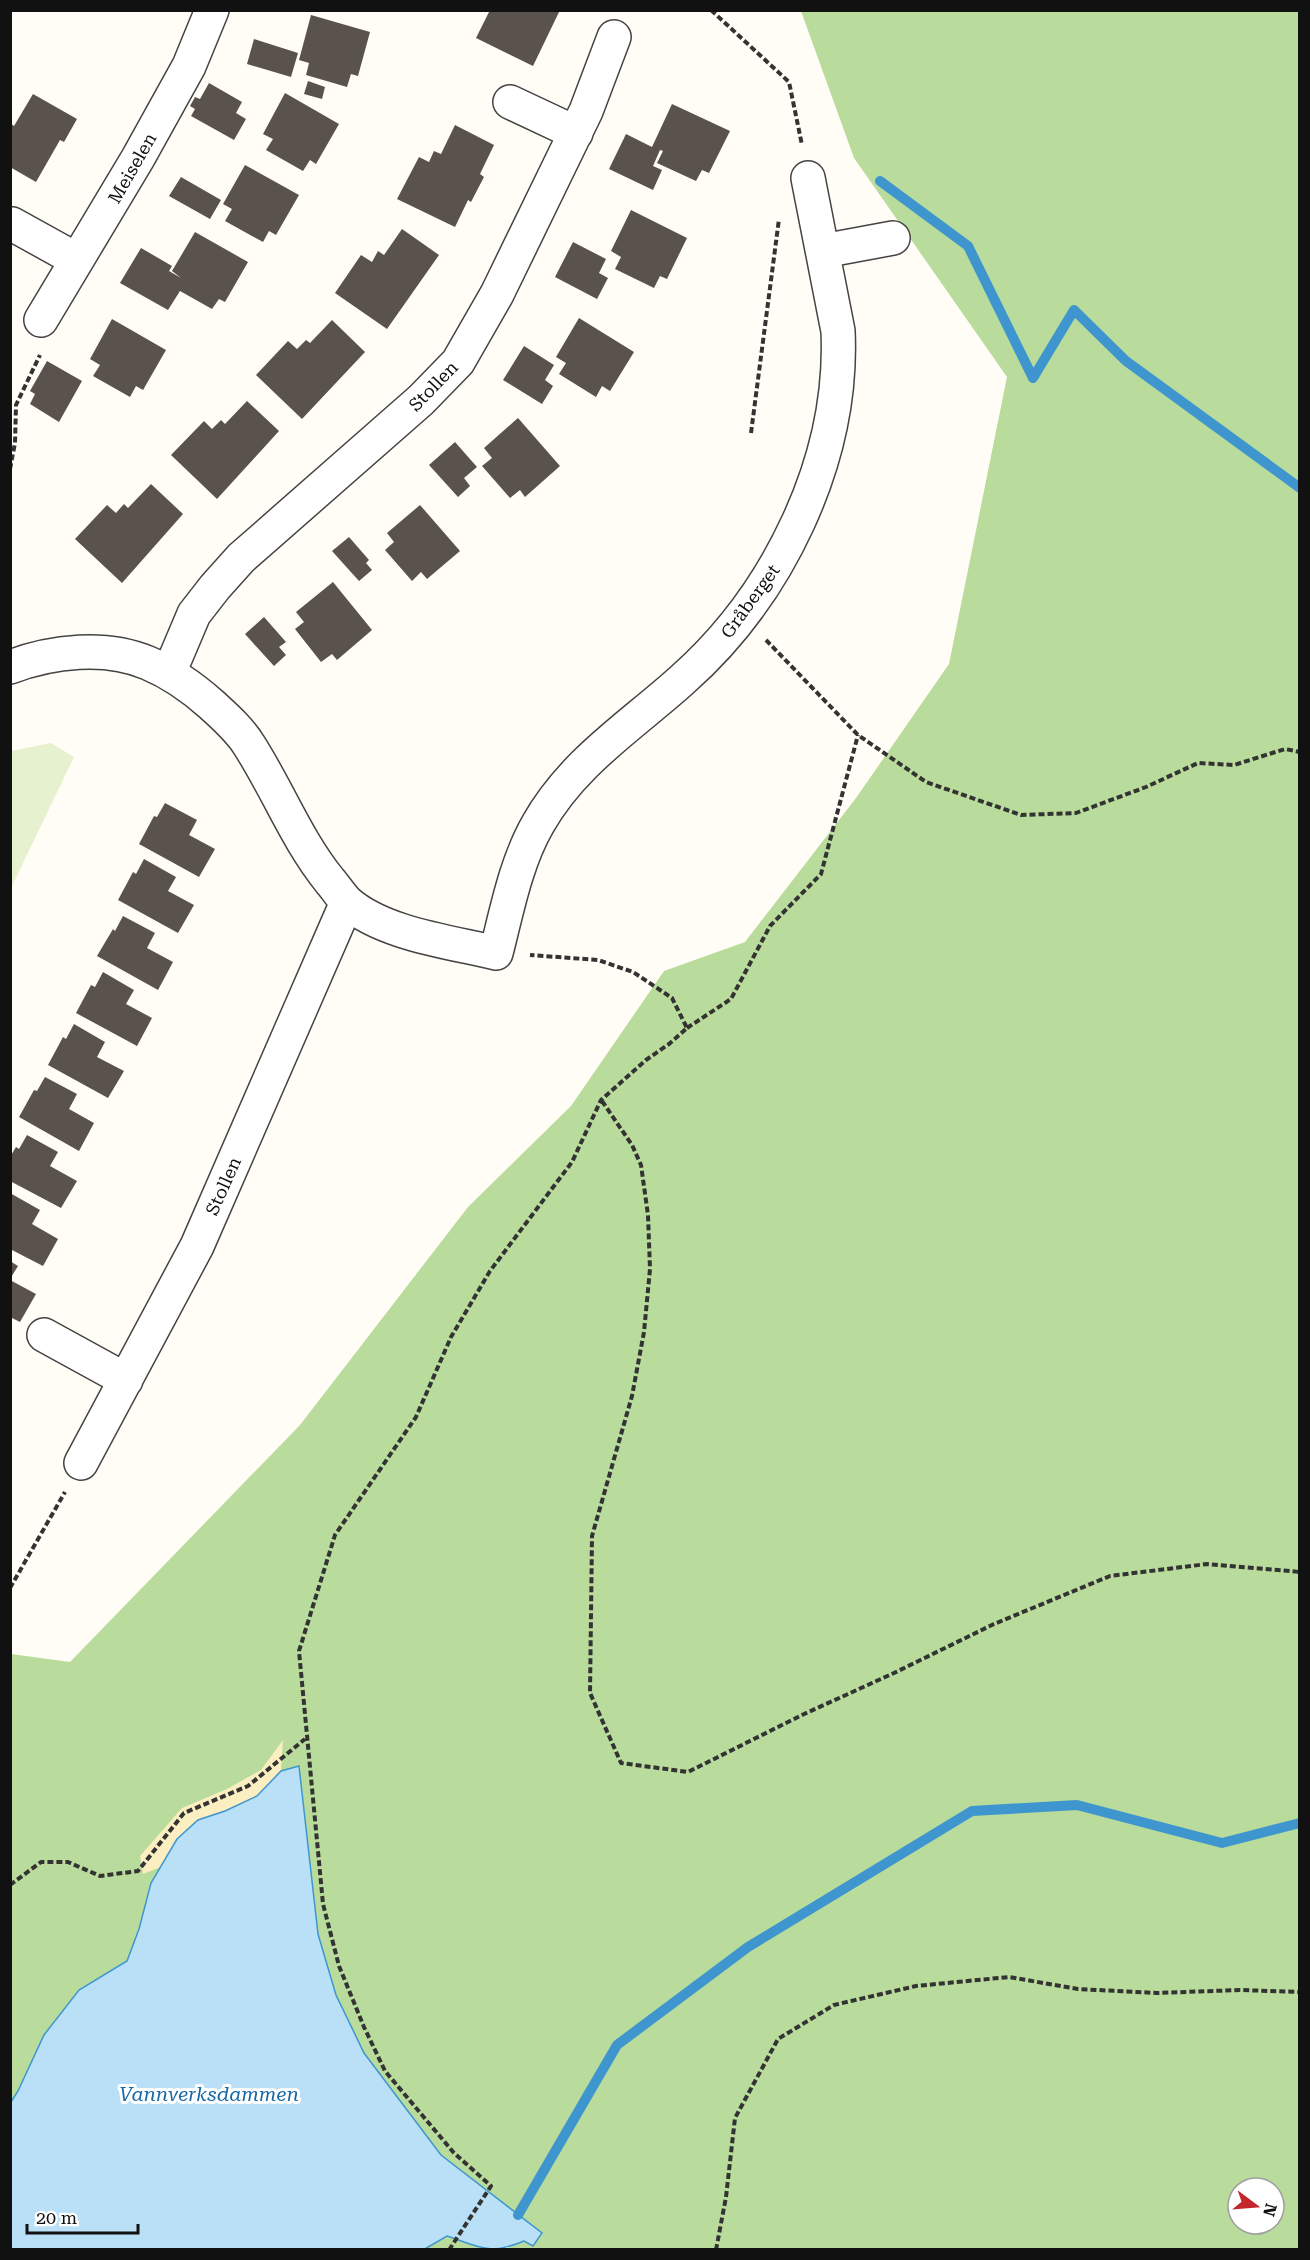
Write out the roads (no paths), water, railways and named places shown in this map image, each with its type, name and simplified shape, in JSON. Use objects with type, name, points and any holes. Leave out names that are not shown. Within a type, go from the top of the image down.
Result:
[{"type":"street","name":"Meiselen","points":[[41,320],[138,158],[189,66],[212,10]]},
{"type":"street","name":"Stollen","points":[[169,673],[194,614],[228,572],[422,400],[458,362],[497,294],[576,133],[614,36]]},
{"type":"street","points":[[510,102],[576,133]]},
{"type":"street","name":"Gråberget","points":[[347,902],[368,915],[406,931],[496,953],[522,859],[538,824],[558,795],[591,756],[683,680],[728,634],[776,568],[806,502],[829,433],[838,372],[838,330],[810,189]]},
{"type":"street","points":[[12,224],[77,260]]},
{"type":"street","points":[[823,251],[893,238]]},
{"type":"street","points":[[10,667],[64,653],[120,655],[147,662],[196,691],[222,714],[248,743],[297,834],[316,864],[347,902]]},
{"type":"street","name":"Stollen","points":[[81,1463],[196,1246],[347,902]]},
{"type":"street","points":[[45,1335],[126,1380]]},
{"type":"water","name":"Vannverksdammen","points":[[299,1766],[318,1934],[336,1995],[364,2053],[441,2155],[542,2233],[533,2246],[524,2241],[512,2246],[493,2249],[447,2236],[423,2250],[11,2249],[11,2102],[44,2035],[79,1990],[127,1961],[139,1929],[151,1883],[177,1839],[198,1820],[225,1811],[257,1796],[281,1771]]},
{"type":"waterway","points":[[880,181],[968,246],[1033,378],[1074,310],[1126,361],[1300,488]]},
{"type":"waterway","points":[[518,2215],[617,2045],[748,1947],[972,1811],[1077,1805],[1222,1843],[1300,1823]]}]
